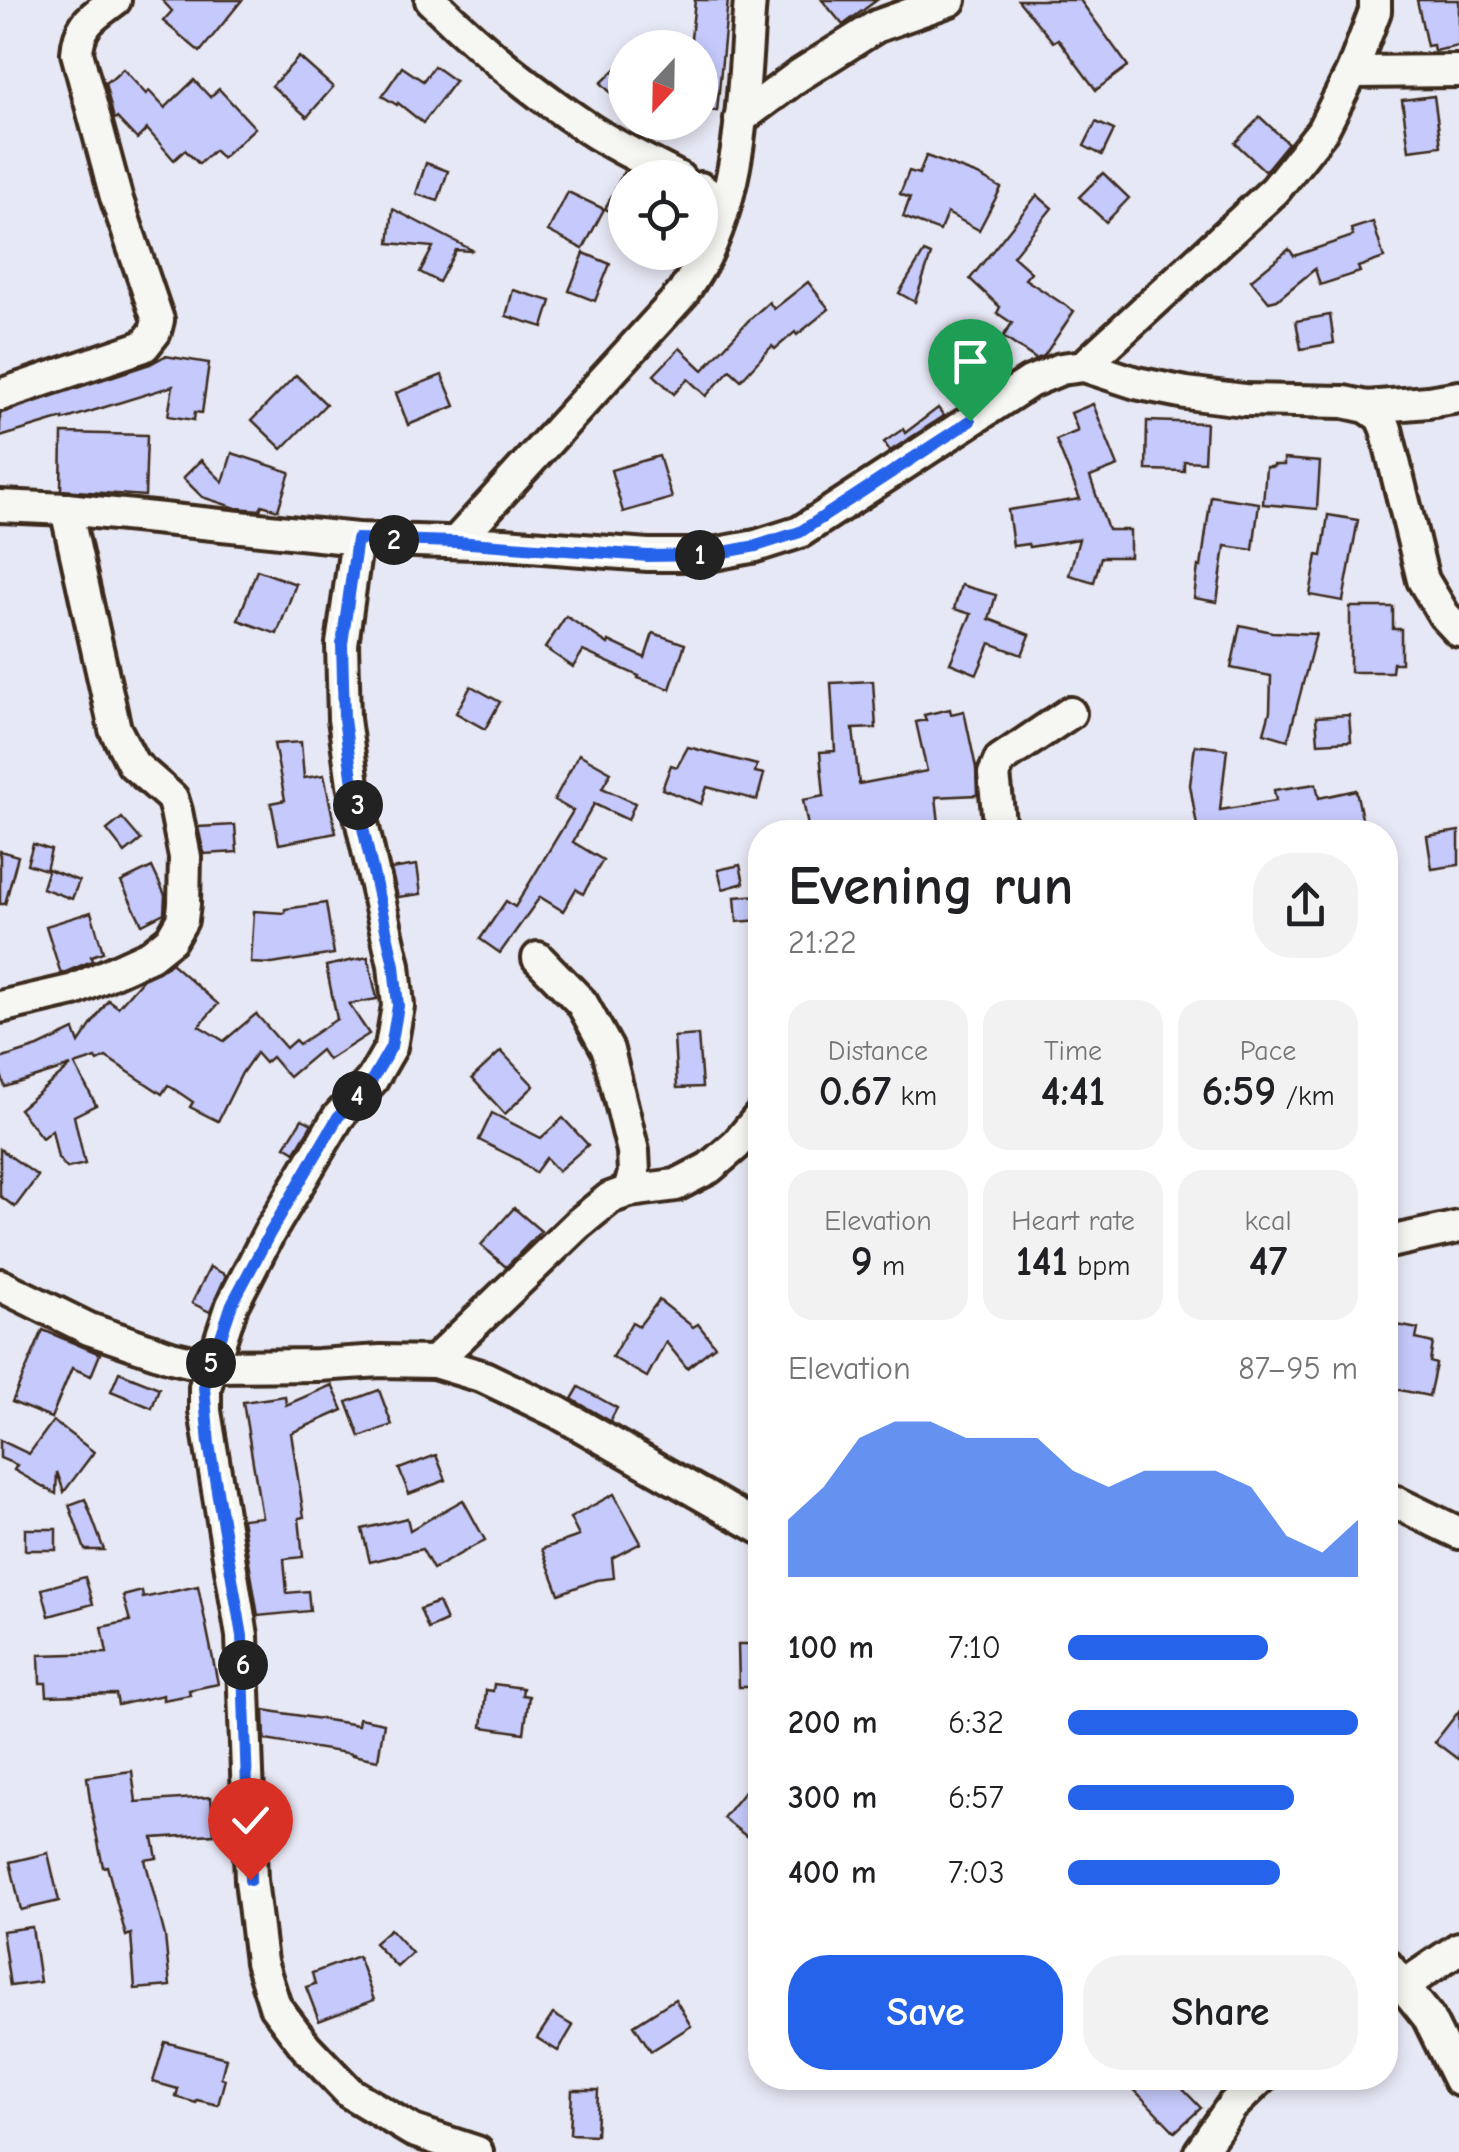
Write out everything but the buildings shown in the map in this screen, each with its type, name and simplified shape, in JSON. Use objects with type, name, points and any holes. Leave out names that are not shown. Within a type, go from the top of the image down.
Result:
[{"type":"street","points":[[0,395],[144,346],[155,332],[158,320],[116,197],[77,53],[78,36],[90,20],[115,0]]},
{"type":"street","points":[[432,0],[516,74],[582,125],[645,160]]},
{"type":"street","points":[[718,185],[738,144],[750,0]]},
{"type":"street","points":[[740,119],[798,76],[877,26],[950,0]]},
{"type":"street","points":[[1084,366],[1275,190],[1322,131],[1352,72],[1375,11],[1375,0]]},
{"type":"street","points":[[1352,72],[1459,71]]},
{"type":"street","points":[[456,542],[683,293],[697,270]]},
{"type":"street","points":[[0,506],[66,509],[357,539],[648,556],[708,555],[800,532],[1030,382],[1061,369],[1084,366],[1186,394],[1244,400],[1344,402],[1366,407],[1459,397]]},
{"type":"street","points":[[1366,407],[1380,417],[1386,429],[1423,580],[1444,615],[1459,631]]},
{"type":"street","points":[[0,1007],[74,990],[151,955],[171,939],[182,920],[185,858],[176,811],[172,798],[132,764],[115,730],[66,509]]},
{"type":"street","points":[[357,539],[342,644],[344,719],[353,784],[394,965],[398,1006],[391,1047],[372,1080],[338,1117],[232,1304],[204,1387],[207,1428],[242,1636],[250,1880],[261,1962],[275,2006],[306,2047],[350,2093],[413,2131],[477,2152]]},
{"type":"street","points":[[999,820],[994,774],[1000,760],[1070,713]]},
{"type":"street","points":[[538,958],[582,1003],[608,1050],[633,1150],[634,1173],[629,1191]]},
{"type":"street","points":[[434,1362],[610,1198],[629,1191],[676,1185],[709,1168],[748,1130]]},
{"type":"street","points":[[1398,1240],[1459,1228]]},
{"type":"street","points":[[0,1285],[89,1329],[210,1366],[434,1362],[484,1377],[557,1412],[748,1521]]},
{"type":"street","points":[[1398,1503],[1459,1533]]},
{"type":"street","points":[[1398,1972],[1459,1948]]},
{"type":"street","points":[[1398,1979],[1428,2017],[1459,2080]]},
{"type":"street","points":[[1200,2152],[1232,2106],[1249,2090]]},
{"type":"route","points":[[250,1880],[242,1636],[209,1444],[204,1387],[232,1304],[270,1233],[338,1117],[372,1080],[391,1047],[398,1006],[394,965],[353,784],[344,719],[342,644],[357,539],[504,544],[648,556],[708,555],[756,546],[800,532],[970,421]]}]
